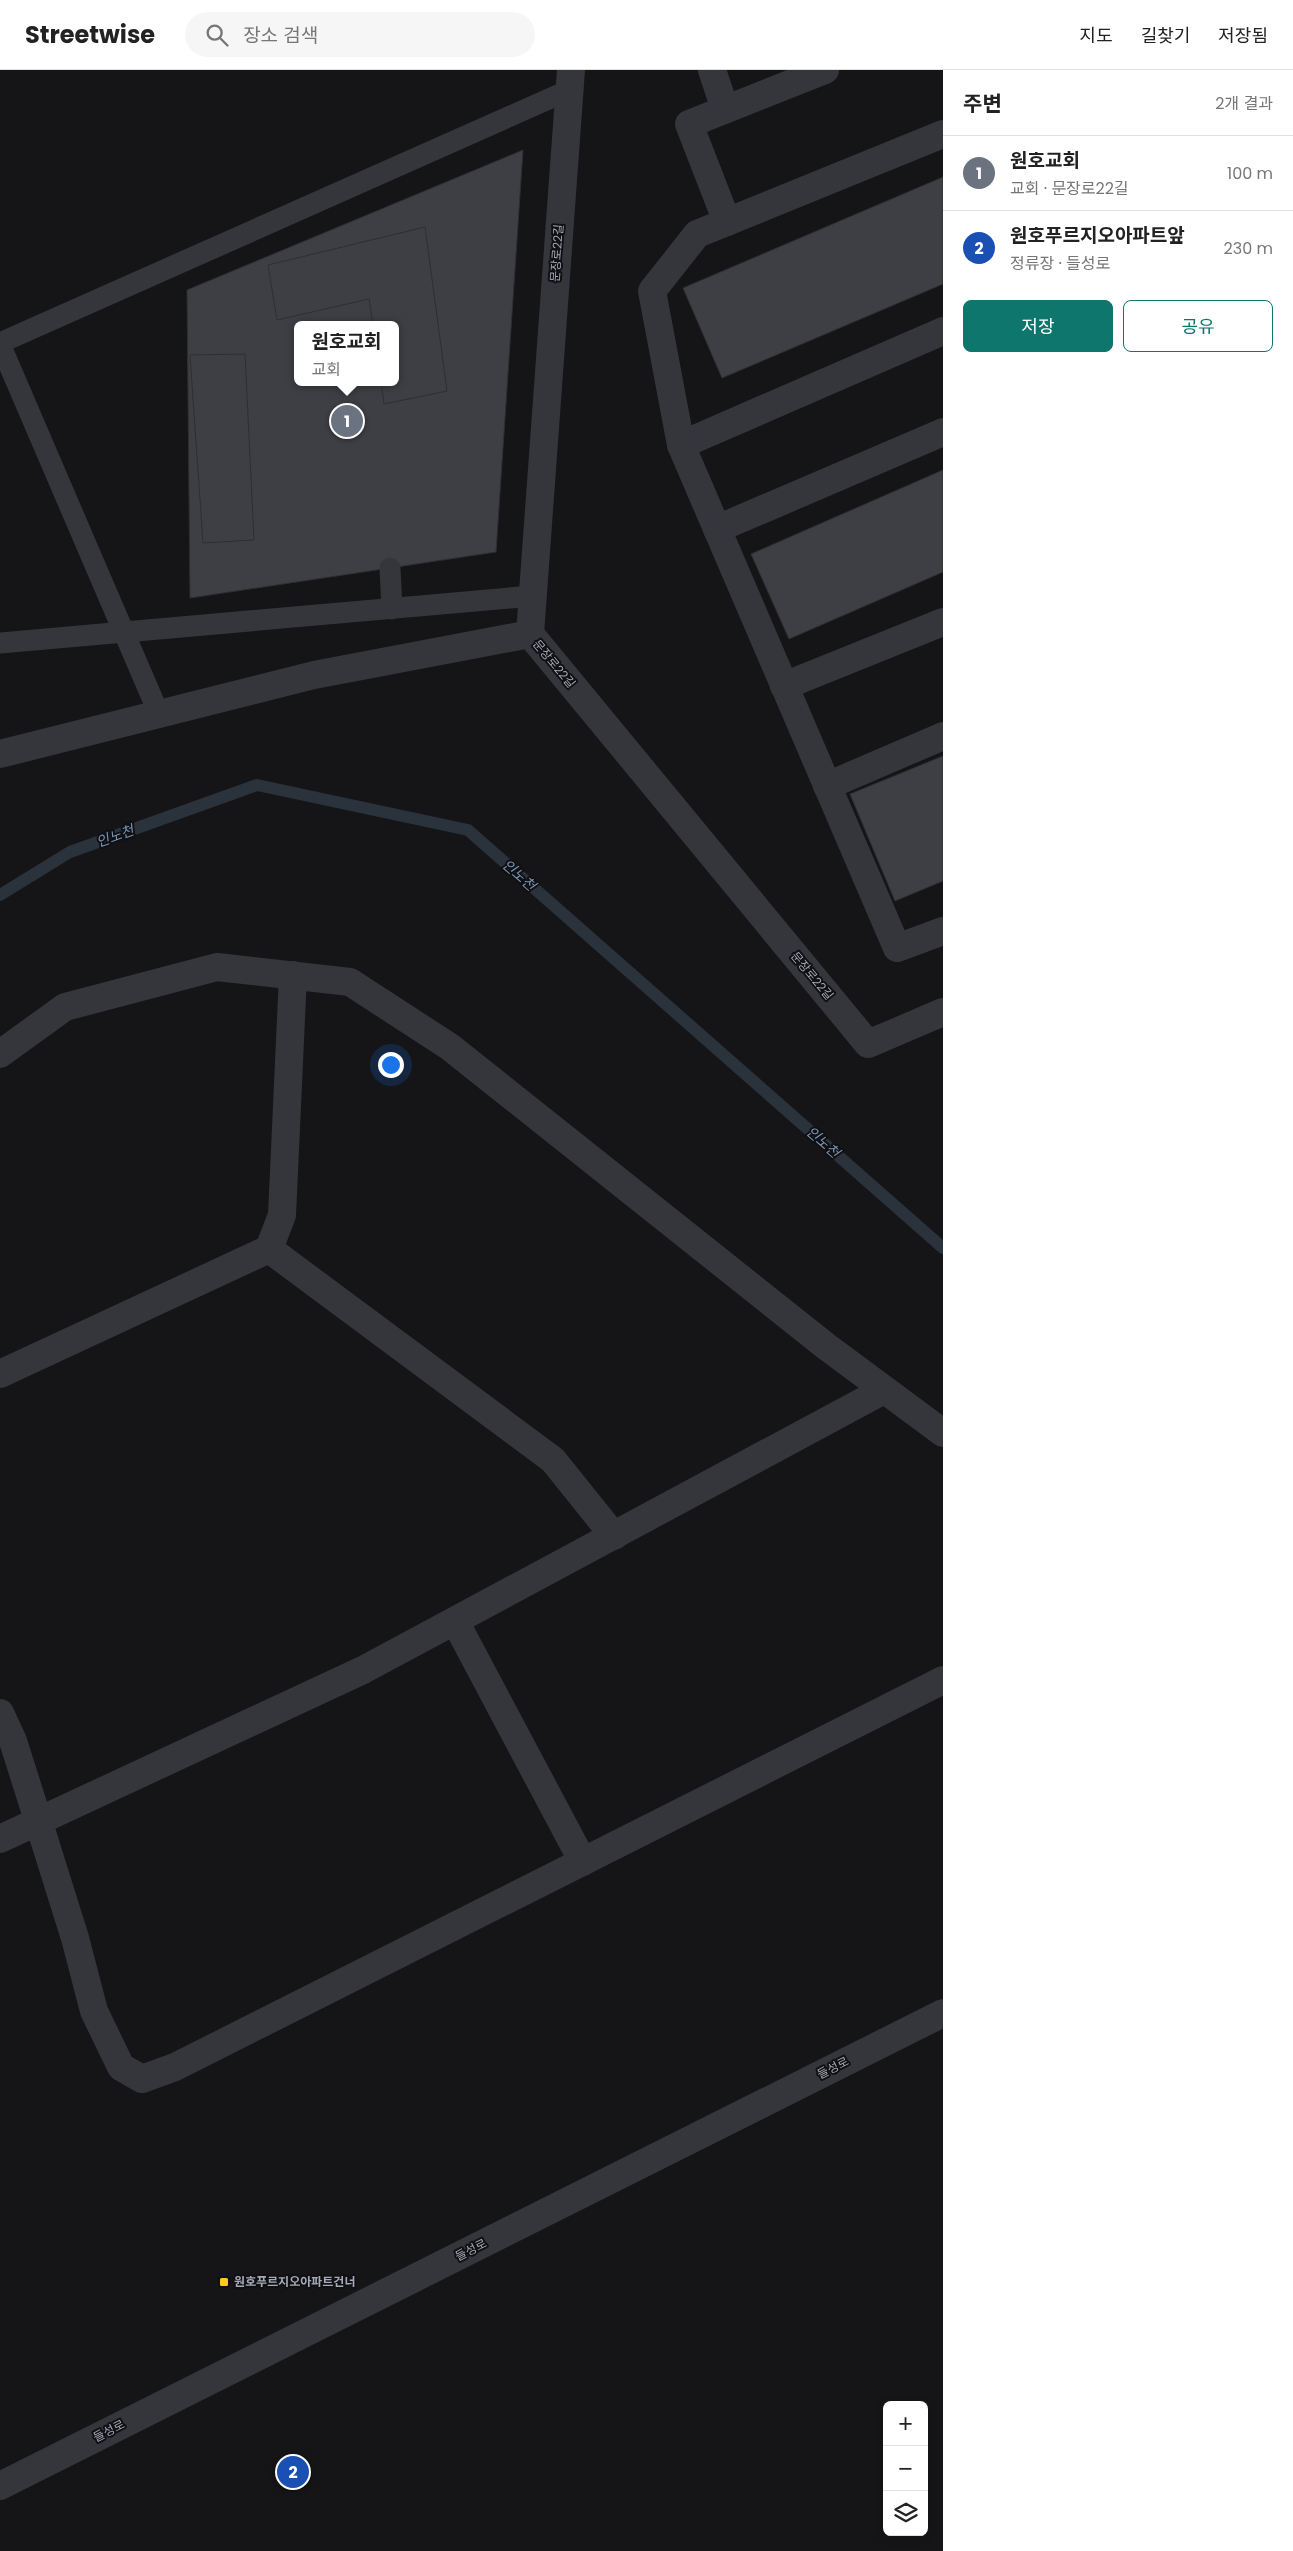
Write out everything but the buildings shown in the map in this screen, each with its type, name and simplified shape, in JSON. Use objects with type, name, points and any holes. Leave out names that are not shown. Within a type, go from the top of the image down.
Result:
[{"type":"street","points":[[712,70],[725,109]]},
{"type":"street","points":[[727,222],[689,124],[825,70]]},
{"type":"street","name":"문장로22길","points":[[570,80],[530,634],[868,1044],[943,1012]]},
{"type":"street","points":[[943,134],[697,234],[652,291],[681,445],[898,948],[943,931]]},
{"type":"street","points":[[681,445],[943,330]]},
{"type":"street","points":[[717,529],[943,432]]},
{"type":"street","points":[[784,686],[943,622]]},
{"type":"street","points":[[0,754],[314,675],[530,634]]},
{"type":"street","points":[[827,786],[943,736]]},
{"type":"street","points":[[0,1054],[65,1007],[217,967],[350,982],[450,1047],[819,1341],[943,1434]]},
{"type":"street","points":[[0,1374],[269,1249],[282,1216],[293,975]]},
{"type":"street","points":[[269,1249],[554,1460],[614,1536]]},
{"type":"street","points":[[0,1839],[363,1670],[884,1390]]},
{"type":"street","points":[[455,1621],[583,1862]]},
{"type":"street","points":[[0,1713],[13,1741],[38,1820],[75,1938],[94,2011],[121,2067],[142,2079],[175,2067],[943,1680]]},
{"type":"street","name":"들성로","points":[[0,2486],[941,2017]]},
{"type":"lane","points":[[158,714],[0,344],[570,80]]},
{"type":"lane","points":[[390,568],[392,609]]},
{"type":"lane","points":[[0,643],[532,596]]},
{"type":"waterway","name":"인노천","points":[[0,895],[70,852],[257,785],[468,830],[943,1248]]},
{"type":"place","name":"원호교회","points":[[347,421]]},
{"type":"place","name":"원호푸르지오아파트건너","points":[[224,2282]]},
{"type":"place","name":"원호푸르지오아파트앞","points":[[293,2472]]}]
